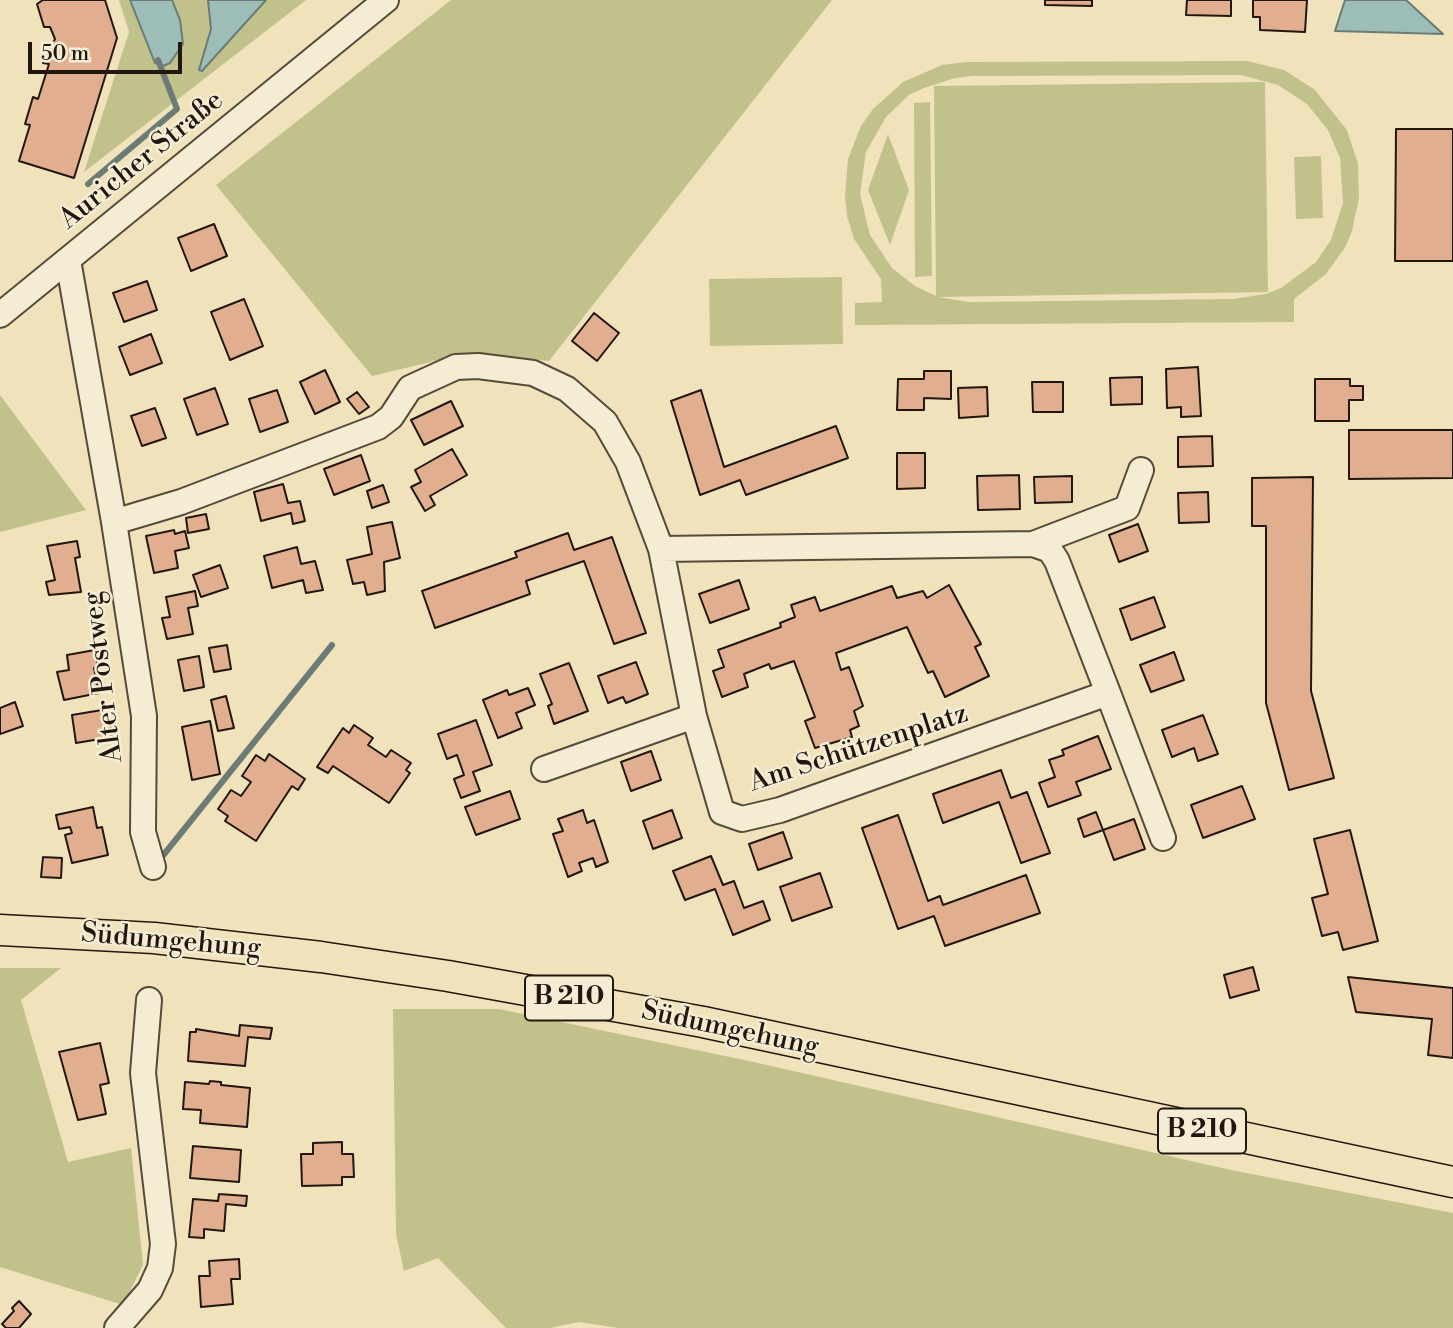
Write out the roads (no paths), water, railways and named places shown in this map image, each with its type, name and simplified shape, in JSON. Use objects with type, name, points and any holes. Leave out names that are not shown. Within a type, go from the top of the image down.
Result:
[{"type":"main road","name":"Südumgehung","points":[[0,929],[154,937],[321,957],[448,976],[703,1023],[1453,1182]]},
{"type":"street","name":"Auricher Straße","points":[[0,315],[386,0]]},
{"type":"street","name":"Alter Postweg","points":[[68,260],[114,522],[144,716],[144,832],[153,867]]},
{"type":"street","name":"Am Schützenplatz","points":[[114,522],[181,502],[378,428],[391,417],[410,388],[456,367],[478,366],[533,373],[567,389],[605,422],[628,462],[661,550],[694,716],[722,812],[742,819],[780,810],[1108,693]]},
{"type":"street","points":[[661,550],[1033,544],[1127,508],[1141,470]]},
{"type":"street","points":[[1033,544],[1050,550],[1057,561],[1163,838]]},
{"type":"street","points":[[544,769],[694,716]]},
{"type":"street","points":[[117,1328],[150,1290],[160,1268],[163,1244],[143,1073],[149,1000]]},
{"type":"water","points":[[130,0],[172,0],[180,20],[183,44],[170,63],[163,66],[155,63]]},
{"type":"water","points":[[208,0],[266,0],[202,71],[199,70],[211,29]]},
{"type":"water","points":[[1345,0],[1406,0],[1443,34],[1335,31]]},
{"type":"waterway","points":[[88,184],[177,109],[158,60]]},
{"type":"waterway","points":[[161,858],[332,645]]}]
